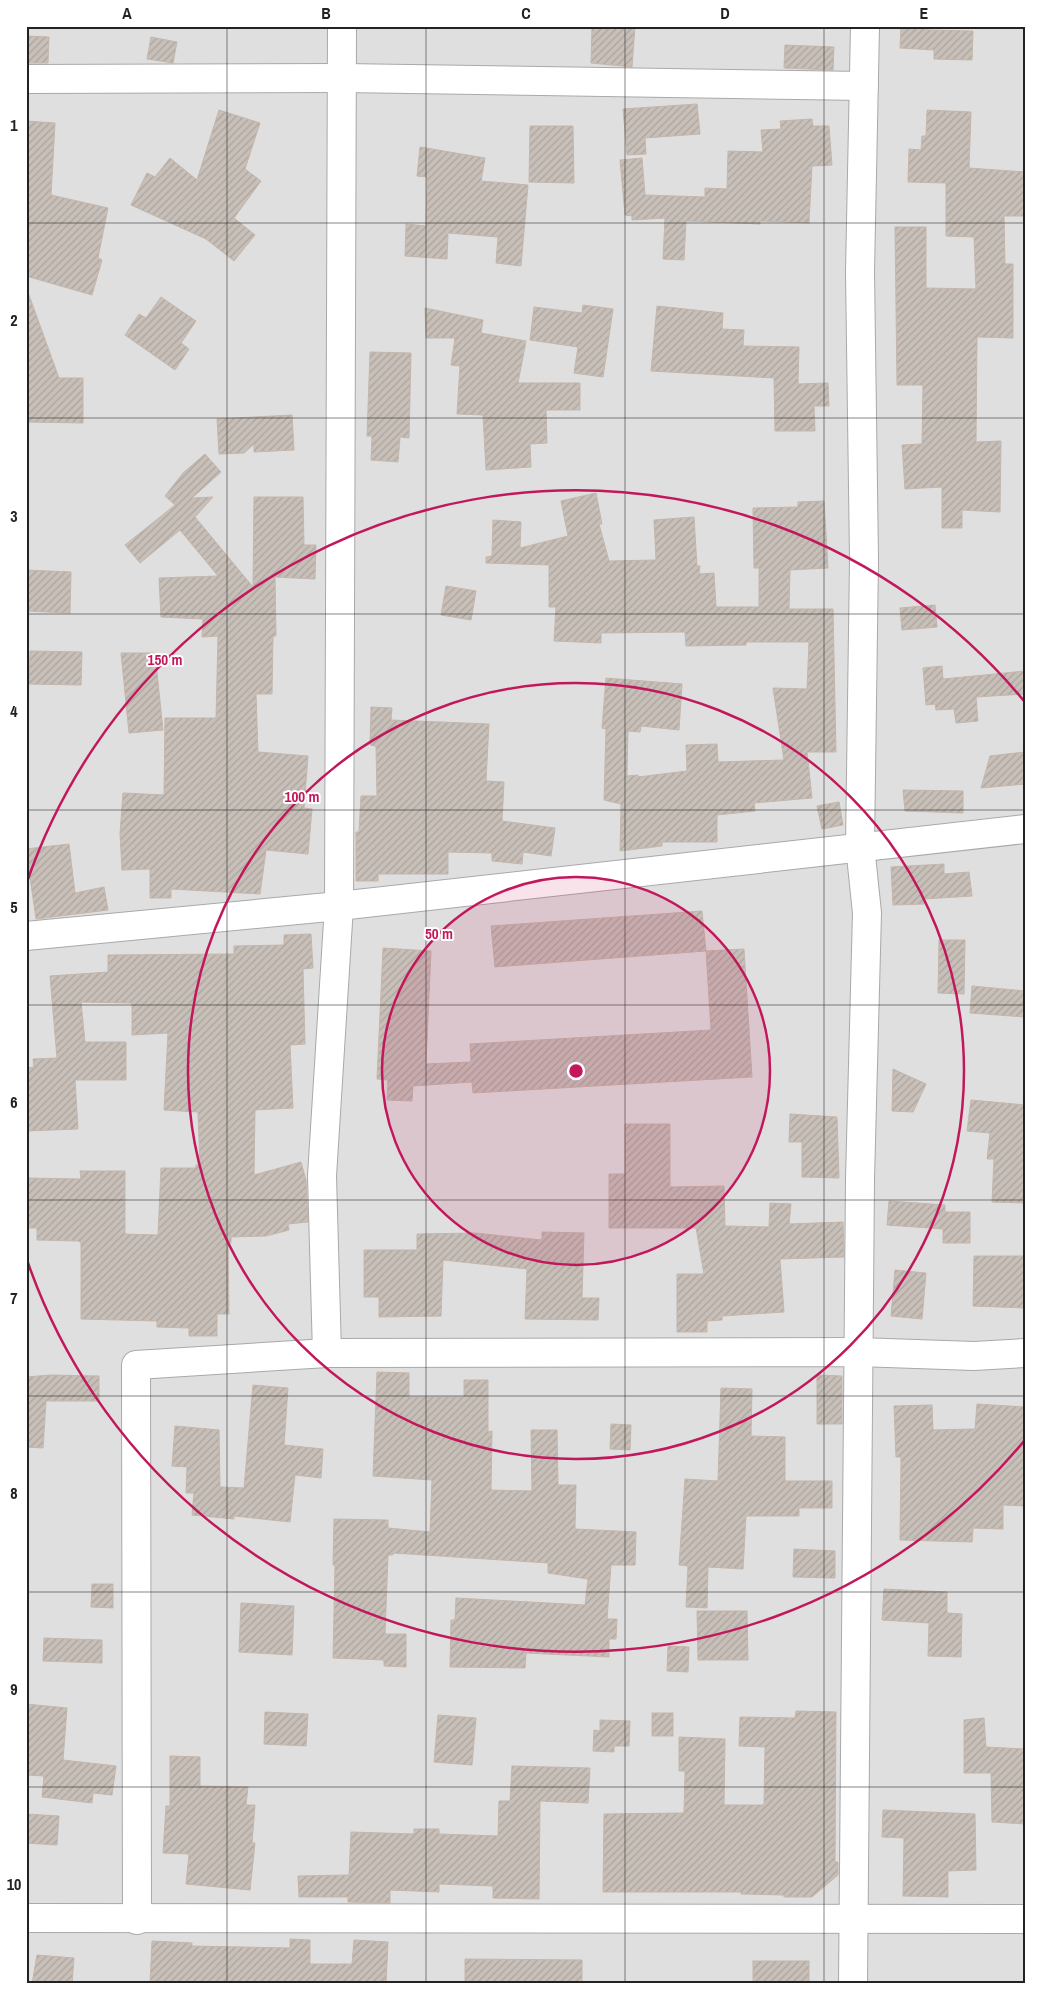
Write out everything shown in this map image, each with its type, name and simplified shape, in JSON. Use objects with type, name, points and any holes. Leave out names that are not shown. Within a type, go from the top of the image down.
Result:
[{"type":"street","points":[[327,1352],[322,1176],[339,906],[342,26]]},
{"type":"street","points":[[853,1984],[858,1352],[867,913],[860,846],[864,559],[860,272],[865,26]]},
{"type":"street","points":[[26,79],[342,78],[864,86]]},
{"type":"street","points":[[26,936],[339,906],[860,846],[1025,829]]},
{"type":"street","points":[[137,1920],[136,1365],[327,1352],[858,1352],[974,1356],[1025,1353]]},
{"type":"street","points":[[26,1918],[137,1920],[1025,1918]]},
{"type":"shaded area","points":[[26,26],[1025,26],[1025,1984],[26,1984]]},
{"type":"building","points":[[592,26],[635,26],[632,67],[591,63]]},
{"type":"building","points":[[901,26],[928,26],[928,30],[973,31],[972,60],[934,59],[934,50],[900,48]]},
{"type":"building","points":[[26,36],[49,37],[48,63],[26,63]]},
{"type":"building","points":[[151,37],[177,42],[173,63],[147,59]]},
{"type":"building","points":[[785,45],[834,47],[833,70],[784,68]]},
{"type":"building","points":[[697,104],[700,134],[645,138],[646,154],[627,155],[623,109]]},
{"type":"building","points":[[219,110],[260,123],[245,169],[261,181],[234,218],[255,235],[234,261],[206,239],[131,205],[147,173],[155,177],[170,158],[197,180]]},
{"type":"building","points":[[927,110],[971,112],[969,168],[1025,172],[1025,216],[1004,216],[1005,264],[1013,264],[1013,338],[977,337],[976,442],[1001,441],[1000,512],[962,510],[962,528],[942,528],[942,487],[905,489],[902,445],[922,444],[923,385],[897,385],[895,227],[926,227],[926,288],[976,289],[974,237],[946,236],[946,183],[908,182],[909,149],[921,150],[922,136],[926,136]]},
{"type":"building","points":[[812,119],[813,126],[829,126],[832,165],[812,166],[809,223],[760,221],[760,224],[686,221],[684,260],[663,259],[665,218],[632,220],[632,216],[625,215],[620,160],[642,158],[645,195],[705,197],[705,188],[727,189],[728,151],[763,152],[761,130],[781,129],[780,121]]},
{"type":"building","points":[[26,121],[55,123],[51,195],[108,208],[98,258],[102,260],[92,295],[26,276]]},
{"type":"building","points":[[530,126],[573,126],[574,183],[529,182]]},
{"type":"building","points":[[420,147],[485,158],[481,181],[528,185],[521,266],[496,263],[498,237],[448,233],[447,259],[405,256],[406,224],[426,226],[427,177],[417,176]]},
{"type":"building","points":[[26,295],[29,295],[59,378],[83,378],[83,423],[26,422]]},
{"type":"building","points":[[161,297],[196,321],[181,343],[189,349],[175,370],[125,335],[139,314],[146,318]]},
{"type":"building","points":[[583,305],[613,309],[603,377],[574,373],[578,347],[530,340],[534,307],[582,313]]},
{"type":"building","points":[[657,306],[723,313],[722,329],[744,330],[743,346],[799,347],[798,384],[828,383],[829,406],[814,406],[815,431],[775,431],[774,378],[651,371]]},
{"type":"building","points":[[425,308],[483,320],[481,333],[526,341],[518,383],[580,383],[580,410],[546,410],[547,443],[530,444],[531,467],[486,470],[483,415],[457,414],[460,366],[451,365],[455,338],[426,338]]},
{"type":"building","points":[[370,352],[411,353],[409,438],[400,437],[398,462],[371,460],[372,436],[367,436]]},
{"type":"building","points":[[292,415],[294,450],[254,452],[254,444],[244,453],[219,454],[217,419]]},
{"type":"building","points":[[205,454],[221,472],[192,498],[213,497],[195,517],[253,587],[254,497],[303,497],[304,545],[316,545],[315,579],[275,577],[276,636],[273,636],[272,694],[256,694],[258,752],[308,756],[304,808],[312,809],[308,854],[266,850],[260,894],[171,889],[171,898],[150,898],[150,869],[122,870],[120,834],[123,793],[164,795],[165,718],[216,718],[218,636],[202,637],[203,619],[161,617],[159,578],[218,576],[180,530],[140,563],[125,545],[175,505],[165,496],[183,473]]},
{"type":"building","points":[[596,493],[602,524],[599,524],[609,561],[656,560],[654,520],[694,517],[697,566],[700,566],[699,574],[714,573],[716,607],[759,607],[759,568],[754,568],[753,508],[798,507],[798,502],[824,501],[828,568],[790,570],[789,609],[833,609],[836,752],[807,752],[812,798],[754,803],[755,811],[717,815],[717,842],[662,842],[662,846],[620,851],[621,804],[604,800],[606,729],[602,728],[606,678],[682,684],[679,730],[641,726],[640,732],[628,731],[627,776],[638,775],[638,777],[687,771],[686,745],[717,744],[718,762],[784,760],[773,688],[807,689],[809,642],[746,642],[746,645],[686,646],[685,632],[601,633],[601,643],[554,641],[556,607],[549,607],[549,565],[486,563],[486,557],[492,556],[493,520],[521,522],[520,548],[568,536],[561,501]]},
{"type":"building","points":[[26,570],[71,572],[70,613],[26,611]]},
{"type":"building","points":[[446,586],[476,591],[471,620],[441,615]]},
{"type":"building","points":[[935,605],[937,627],[902,630],[900,608]]},
{"type":"building","points":[[30,651],[82,652],[81,685],[29,684]]},
{"type":"building","points":[[121,653],[155,653],[163,730],[129,733]]},
{"type":"building","points":[[942,666],[943,679],[1025,671],[1025,694],[976,697],[978,721],[956,723],[954,709],[936,710],[935,704],[926,705],[923,668]]},
{"type":"building","points":[[371,707],[392,708],[391,720],[489,724],[486,781],[504,782],[502,821],[555,828],[551,856],[523,852],[522,864],[492,861],[492,853],[448,852],[448,874],[378,874],[378,881],[356,881],[356,832],[359,832],[361,796],[377,796],[376,746],[370,745]]},
{"type":"building","points":[[1025,752],[1025,784],[981,788],[990,756]]},
{"type":"building","points":[[903,790],[963,791],[963,813],[905,811]]},
{"type":"building","points":[[839,802],[843,825],[822,829],[817,806]]},
{"type":"building","points":[[69,844],[75,893],[104,887],[108,910],[36,919],[26,849]]},
{"type":"building","points":[[944,864],[944,874],[969,872],[972,896],[924,899],[924,904],[893,905],[891,867]]},
{"type":"building","points":[[702,911],[706,951],[495,967],[491,926]]},
{"type":"building","points":[[311,934],[313,968],[303,969],[305,1044],[290,1045],[293,1108],[255,1110],[254,1175],[301,1162],[306,1180],[308,1222],[288,1224],[289,1230],[266,1236],[231,1237],[231,1243],[228,1243],[229,1314],[217,1314],[217,1336],[189,1336],[189,1328],[157,1327],[157,1321],[81,1319],[81,1243],[79,1241],[37,1240],[37,1228],[26,1228],[26,1178],[81,1179],[80,1171],[125,1171],[125,1234],[158,1235],[161,1168],[196,1168],[196,1165],[200,1165],[198,1112],[164,1110],[168,1033],[132,1035],[132,1003],[81,1002],[85,1042],[126,1042],[126,1080],[75,1080],[78,1129],[26,1131],[26,1068],[34,1067],[33,1059],[57,1058],[50,976],[108,972],[108,955],[234,954],[234,946],[284,945],[284,935]]},
{"type":"building","points":[[939,940],[965,940],[964,994],[938,993]]},
{"type":"building","points":[[383,948],[431,951],[426,1064],[471,1062],[470,1044],[711,1030],[706,951],[744,949],[752,1077],[473,1093],[472,1082],[413,1086],[412,1101],[387,1100],[388,1080],[377,1079]]},
{"type":"building","points":[[972,986],[1025,991],[1025,1017],[970,1013]]},
{"type":"building","points":[[893,1069],[926,1084],[913,1112],[892,1111]]},
{"type":"building","points":[[971,1100],[1025,1105],[1025,1203],[992,1202],[994,1159],[987,1159],[990,1133],[967,1131]]},
{"type":"building","points":[[790,1114],[837,1117],[839,1178],[802,1177],[802,1142],[789,1142]]},
{"type":"building","points":[[625,1124],[670,1124],[670,1187],[724,1186],[725,1226],[769,1227],[770,1203],[791,1204],[789,1224],[843,1222],[844,1257],[780,1259],[784,1312],[722,1316],[722,1320],[707,1321],[707,1332],[677,1332],[677,1274],[704,1274],[696,1228],[609,1228],[609,1174],[625,1174]]},
{"type":"building","points":[[889,1201],[945,1205],[945,1212],[970,1212],[970,1243],[943,1243],[943,1229],[887,1225]]},
{"type":"building","points":[[542,1232],[584,1233],[582,1298],[599,1298],[598,1320],[525,1319],[527,1269],[443,1260],[441,1316],[379,1317],[379,1297],[364,1297],[364,1250],[417,1250],[417,1234],[475,1233],[542,1240]]},
{"type":"building","points":[[974,1256],[1025,1256],[1025,1308],[973,1306]]},
{"type":"building","points":[[895,1270],[926,1273],[922,1319],[891,1316]]},
{"type":"building","points":[[377,1372],[409,1373],[409,1397],[464,1397],[464,1380],[488,1380],[488,1432],[492,1431],[491,1490],[532,1491],[531,1430],[557,1430],[558,1485],[576,1485],[575,1529],[636,1532],[635,1565],[611,1565],[607,1619],[617,1619],[616,1639],[609,1639],[609,1657],[526,1653],[525,1668],[450,1667],[451,1620],[455,1620],[456,1598],[585,1605],[588,1579],[548,1573],[548,1563],[393,1553],[393,1555],[388,1555],[385,1634],[406,1634],[406,1667],[384,1666],[384,1660],[333,1658],[334,1519],[388,1520],[388,1528],[430,1532],[432,1480],[373,1476]]},
{"type":"building","points":[[51,1375],[99,1376],[99,1401],[46,1401],[43,1448],[26,1447],[26,1377]]},
{"type":"building","points":[[817,1375],[842,1376],[842,1424],[817,1424]]},
{"type":"building","points":[[253,1385],[288,1388],[284,1445],[323,1449],[321,1478],[295,1475],[290,1522],[234,1516],[234,1519],[192,1515],[194,1493],[186,1493],[187,1467],[172,1466],[175,1426],[219,1430],[220,1487],[244,1488]]},
{"type":"building","points":[[721,1388],[752,1389],[751,1436],[785,1437],[785,1481],[832,1481],[832,1508],[799,1508],[799,1516],[746,1516],[743,1569],[708,1567],[707,1608],[686,1607],[688,1566],[679,1565],[685,1479],[718,1481]]},
{"type":"building","points":[[977,1404],[1025,1407],[1025,1506],[1003,1505],[1003,1529],[973,1528],[972,1542],[900,1540],[901,1457],[896,1457],[894,1406],[932,1405],[933,1430],[975,1429]]},
{"type":"building","points":[[611,1424],[631,1425],[630,1450],[610,1449]]},
{"type":"building","points":[[794,1549],[835,1551],[835,1578],[793,1577]]},
{"type":"building","points":[[92,1584],[113,1584],[113,1608],[91,1607]]},
{"type":"building","points":[[884,1589],[947,1592],[947,1613],[962,1614],[961,1657],[928,1656],[929,1623],[882,1620]]},
{"type":"building","points":[[241,1603],[294,1606],[292,1655],[239,1652]]},
{"type":"building","points":[[697,1611],[747,1611],[748,1660],[698,1660]]},
{"type":"building","points":[[44,1638],[102,1640],[102,1663],[43,1661]]},
{"type":"building","points":[[668,1646],[689,1647],[688,1672],[667,1671]]},
{"type":"building","points":[[26,1704],[67,1708],[63,1760],[116,1766],[112,1795],[93,1793],[92,1803],[42,1797],[44,1776],[26,1775]]},
{"type":"building","points":[[796,1711],[836,1712],[835,1862],[838,1862],[838,1875],[812,1897],[741,1894],[741,1892],[603,1892],[604,1814],[684,1813],[685,1771],[679,1771],[679,1737],[725,1739],[724,1805],[764,1805],[765,1747],[739,1746],[740,1717],[795,1718]]},
{"type":"building","points":[[265,1712],[308,1714],[306,1746],[264,1744]]},
{"type":"building","points":[[652,1713],[673,1713],[673,1736],[652,1736]]},
{"type":"building","points":[[438,1715],[476,1718],[472,1765],[434,1762]]},
{"type":"building","points":[[984,1718],[986,1747],[1025,1749],[1025,1824],[992,1822],[991,1773],[964,1773],[964,1720]]},
{"type":"building","points":[[600,1720],[630,1721],[629,1746],[614,1746],[614,1752],[593,1751],[594,1730],[600,1731]]},
{"type":"building","points":[[170,1756],[200,1757],[200,1786],[248,1787],[246,1805],[255,1805],[252,1843],[255,1843],[250,1890],[186,1884],[189,1854],[163,1853],[166,1806],[170,1806]]},
{"type":"building","points":[[512,1766],[590,1768],[588,1803],[540,1801],[539,1899],[493,1898],[493,1886],[439,1884],[439,1892],[390,1890],[390,1903],[348,1902],[348,1897],[299,1897],[298,1876],[349,1875],[351,1832],[414,1834],[414,1829],[439,1829],[439,1834],[498,1836],[499,1801],[510,1801]]},
{"type":"building","points":[[883,1810],[975,1814],[976,1870],[948,1871],[948,1897],[903,1896],[904,1838],[882,1837]]},
{"type":"building","points":[[26,1814],[59,1816],[57,1845],[26,1843]]},
{"type":"building","points":[[290,1939],[310,1940],[310,1964],[352,1964],[354,1940],[388,1942],[386,1984],[150,1984],[152,1941],[192,1943],[192,1946],[290,1948]]},
{"type":"building","points":[[37,1955],[74,1958],[72,1984],[32,1984]]},
{"type":"building","points":[[465,1959],[582,1960],[582,1984],[465,1984]]},
{"type":"building","points":[[753,1961],[809,1961],[809,1984],[753,1984]]}]
